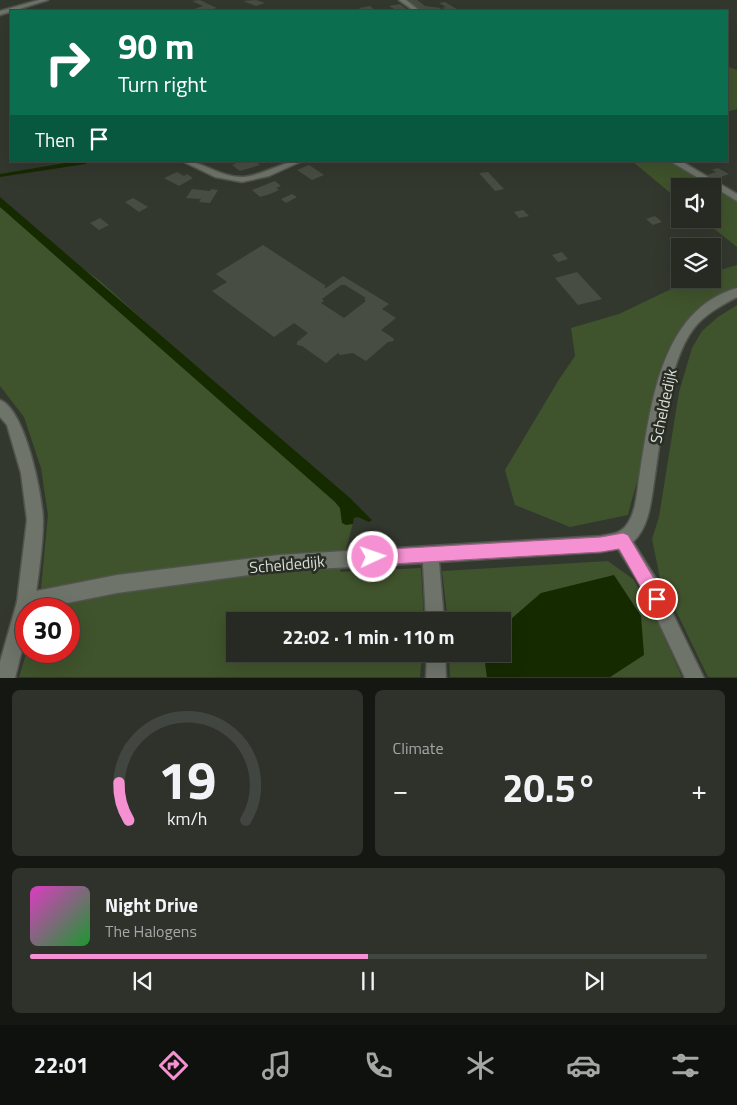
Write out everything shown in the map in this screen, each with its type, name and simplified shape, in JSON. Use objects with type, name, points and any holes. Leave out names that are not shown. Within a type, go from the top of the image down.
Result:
[{"type":"street","points":[[10,10],[45,0]]},
{"type":"street","points":[[402,0],[416,10]]},
{"type":"street","points":[[188,162],[225,179],[242,181],[295,162]]},
{"type":"street","points":[[676,162],[737,198]]},
{"type":"street","name":"Scheldedijk","points":[[46,598],[117,584],[279,563],[601,544],[623,541],[636,528],[642,509],[665,386],[678,342],[690,325],[707,310],[737,292]]},
{"type":"street","points":[[0,406],[12,422],[29,473],[35,520],[26,598]]},
{"type":"street","points":[[623,541],[648,583],[695,678]]},
{"type":"street","points":[[430,554],[434,580],[435,612]]},
{"type":"street","points":[[5,678],[15,644]]},
{"type":"street","points":[[436,662],[436,678]]},
{"type":"shaded area","points":[[728,67],[737,70],[737,109],[728,111]]},
{"type":"shaded area","points":[[71,162],[86,162],[86,164],[0,177],[0,174]]},
{"type":"shaded area","points":[[633,162],[671,162],[696,178],[671,178],[671,194]]},
{"type":"shaded area","points":[[721,193],[737,202],[737,247],[713,228],[721,228]]},
{"type":"shaded area","points":[[0,197],[350,498],[372,520],[369,522],[358,517],[354,518],[353,524],[346,525],[342,523],[340,508],[335,502],[0,207]]},
{"type":"shaded area","points":[[0,207],[100,281],[356,512],[340,572],[421,568],[423,612],[226,612],[226,662],[421,662],[420,677],[19,677],[23,663],[80,663],[80,598],[40,598],[48,515],[41,468],[24,417],[0,386]]},
{"type":"shaded area","points":[[737,265],[737,286],[707,304],[695,314],[684,325],[667,351],[657,385],[646,449],[628,515],[570,527],[515,505],[505,470],[575,356],[571,328],[619,314],[673,288],[721,288],[721,270]]},
{"type":"shaded area","points":[[737,305],[737,677],[708,677],[660,578],[652,539],[659,517],[679,392],[692,348],[702,331],[718,317]]},
{"type":"shaded area","points":[[608,561],[633,579],[655,616],[682,677],[610,677],[644,654],[541,593],[511,619],[511,612],[447,612],[442,571]]},
{"type":"shaded area","points":[[614,575],[641,616],[644,655],[610,677],[487,677],[485,662],[511,662],[511,619],[541,593]]},
{"type":"shaded area","points":[[449,662],[485,662],[487,677],[450,677]]},
{"type":"building","points":[[200,0],[217,8],[209,10],[194,9],[203,6],[192,1]]},
{"type":"building","points":[[256,0],[265,3],[256,6],[243,1]]},
{"type":"building","points":[[407,0],[417,0],[425,6],[441,8],[437,10],[421,10]]},
{"type":"building","points":[[445,2],[457,10],[442,8],[446,7],[439,3]]},
{"type":"building","points":[[400,4],[408,10],[395,10],[389,6]]},
{"type":"building","points":[[370,6],[375,10],[361,10],[359,8]]},
{"type":"building","points":[[238,162],[256,162],[260,165],[240,171],[232,165]]},
{"type":"building","points":[[309,165],[324,175],[312,180],[297,170]]},
{"type":"building","points":[[718,168],[729,174],[713,178],[707,175],[716,172],[712,170]]},
{"type":"building","points":[[177,172],[184,176],[187,174],[193,178],[179,186],[164,178]]},
{"type":"building","points":[[488,172],[504,189],[495,191],[479,173]]},
{"type":"building","points":[[275,181],[281,186],[276,188],[279,190],[270,194],[260,197],[252,190]]},
{"type":"building","points":[[192,189],[218,190],[210,203],[199,202],[201,199],[186,198]]},
{"type":"building","points":[[292,194],[297,197],[286,203],[281,199]]},
{"type":"building","points":[[133,198],[148,207],[139,212],[125,202]]},
{"type":"building","points":[[523,210],[529,216],[519,218],[514,212]]},
{"type":"building","points":[[655,216],[662,222],[653,225],[646,219]]},
{"type":"building","points":[[100,218],[109,225],[99,230],[90,223]]},
{"type":"building","points":[[263,245],[326,286],[324,287],[326,288],[343,276],[389,304],[382,309],[396,318],[381,330],[393,338],[394,341],[388,342],[366,361],[353,353],[340,355],[338,353],[326,363],[302,346],[297,345],[297,342],[308,333],[294,323],[274,337],[212,291],[227,282],[216,274]],"holes":[[[341,285],[345,285],[366,298],[364,299],[366,301],[344,318],[321,303],[324,301],[322,299]]]},
{"type":"building","points":[[562,252],[568,259],[558,262],[552,255]]},
{"type":"building","points":[[577,272],[602,299],[578,305],[555,278]]},
{"type":"route","points":[[373,557],[601,544],[623,541],[657,599]]}]
